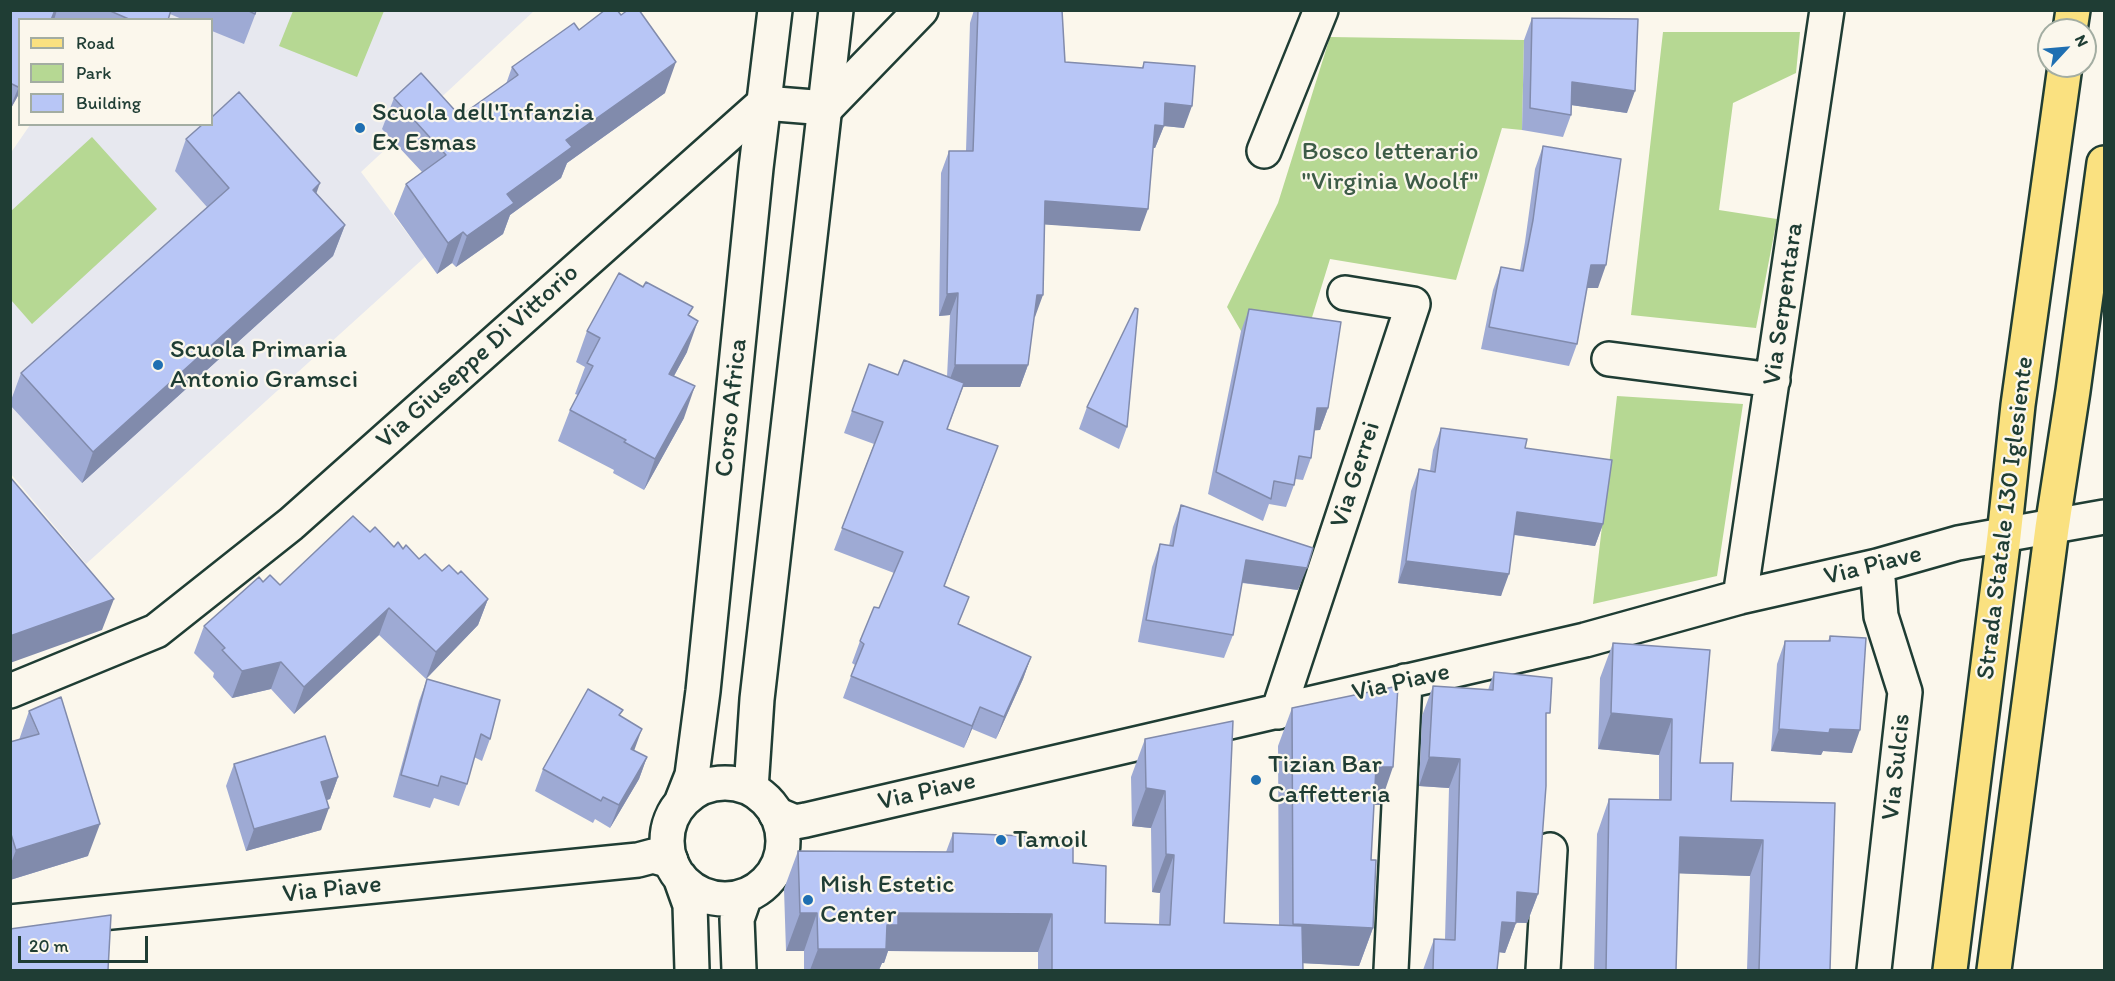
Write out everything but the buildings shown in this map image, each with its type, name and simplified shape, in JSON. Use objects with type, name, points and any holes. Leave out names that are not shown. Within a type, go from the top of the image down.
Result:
[{"type":"main road","name":"Strada Statale 130 Iglesiente","points":[[1950,970],[2018,405],[2063,78]]},
{"type":"main road","name":"Strada Statale 130 Iglesiente","points":[[1994,970],[2052,528],[2104,163]]},
{"type":"street","name":"Corso Africa","points":[[681,803],[692,775],[703,691],[775,10]]},
{"type":"street","points":[[751,789],[757,699],[836,10]]},
{"type":"street","points":[[826,108],[921,10]]},
{"type":"street","points":[[1264,151],[1321,10]]},
{"type":"street","name":"Via Serpentara","points":[[1740,597],[1827,10]]},
{"type":"street","points":[[764,103],[826,108]]},
{"type":"street","name":"Via Giuseppe Di Vittorio","points":[[10,691],[156,631],[291,524],[764,103]]},
{"type":"street","name":"Via Gerrei","points":[[1278,712],[1413,304],[1345,293]]},
{"type":"street","points":[[1609,359],[1773,380]]},
{"type":"street","name":"Via Piave","points":[[785,825],[1585,640],[1740,597],[1877,566],[1958,543],[2104,517]]},
{"type":"street","name":"Via Sulcis","points":[[1874,970],[1905,692],[1881,616],[1877,566]]},
{"type":"street","points":[[1391,970],[1405,681]]},
{"type":"street","points":[[668,858],[693,889],[721,899],[745,896],[758,890],[777,868],[782,854],[785,825],[770,804],[751,789],[737,784],[722,783],[707,786],[693,793],[681,803],[674,814],[668,858],[690,905],[692,970]]},
{"type":"street","points":[[1543,970],[1550,850]]},
{"type":"street","name":"Via Piave","points":[[10,922],[668,858]]},
{"type":"street","points":[[739,970],[737,919],[745,896]]},
{"type":"shaded area","name":"Scuola Primaria Antonio Gramsci","points":[[11,11],[534,11],[361,172],[425,257],[86,564],[11,474],[10,154],[29,126],[213,126],[213,18],[18,18]]},
{"type":"green space","points":[[293,11],[384,11],[357,77],[279,46]]},
{"type":"green space","points":[[1663,32],[1800,32],[1796,73],[1733,103],[1719,210],[1777,219],[1756,328],[1631,315]]},
{"type":"green space","name":"Bosco letterario \"Virginia Woolf\"","points":[[1330,37],[1524,40],[1522,130],[1502,128],[1456,280],[1330,259],[1305,340],[1241,331],[1227,307],[1278,203]]},
{"type":"green space","points":[[92,137],[157,209],[32,324],[11,300],[11,211]]},
{"type":"green space","points":[[1617,396],[1743,404],[1717,576],[1593,604]]},
{"type":"place","name":"Scuola dell'Infanzia Ex Esmas","points":[[360,128]]},
{"type":"place","name":"Scuola Primaria Antonio Gramsci","points":[[158,365]]},
{"type":"place","name":"Tizian Bar Caffetteria","points":[[1256,780]]},
{"type":"place","name":"Tamoil","points":[[1001,840]]},
{"type":"place","name":"Mish Estetic Center","points":[[808,900]]}]
